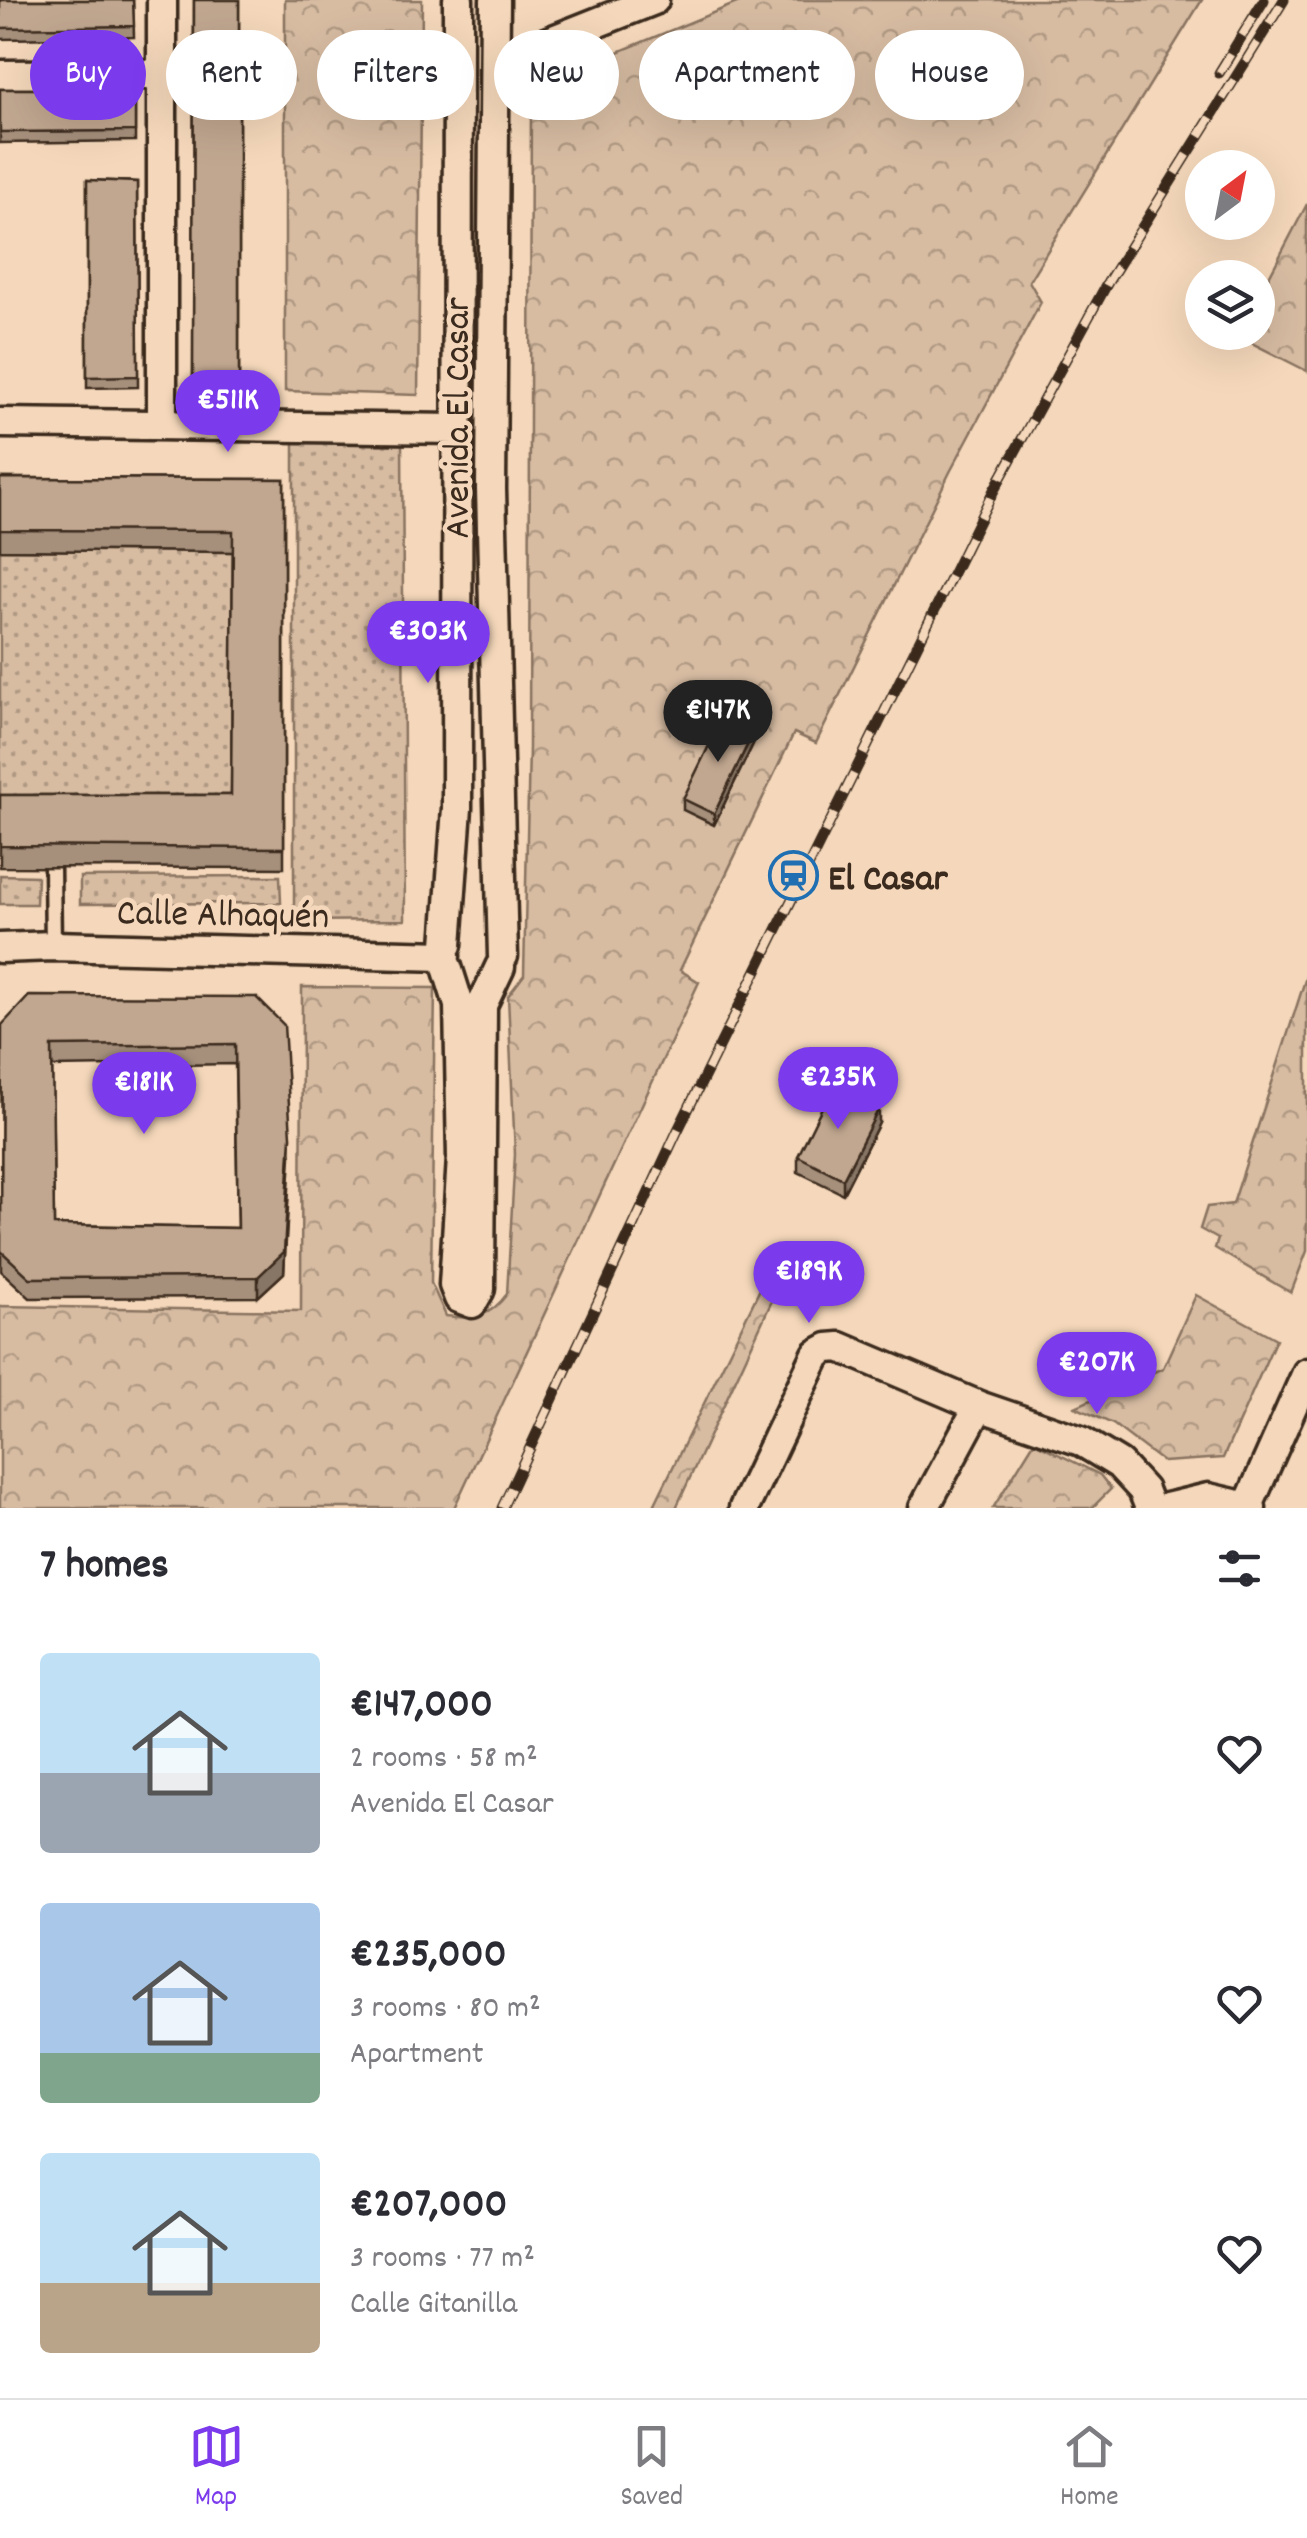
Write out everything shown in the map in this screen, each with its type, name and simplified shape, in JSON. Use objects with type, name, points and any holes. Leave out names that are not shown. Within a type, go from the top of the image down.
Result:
[{"type":"street","points":[[162,0],[162,425]]},
{"type":"street","name":"Avenida El Casar","points":[[458,0],[457,808],[446,956],[459,1005],[462,1158],[454,1285],[459,1298],[472,1303],[480,1288],[482,1005],[502,962],[491,489],[494,120]]},
{"type":"street","name":"Avenida El Casar","points":[[496,0],[496,30]]},
{"type":"street","points":[[578,30],[654,0]]},
{"type":"street","points":[[0,75],[162,74]]},
{"type":"street","points":[[0,423],[457,430]]},
{"type":"street","points":[[474,927],[495,936],[502,962],[494,977],[474,985],[458,979],[446,956],[463,929],[474,927]]},
{"type":"street","name":"Calle Alhaquén","points":[[0,948],[446,956]]},
{"type":"street","points":[[744,1508],[817,1354],[828,1348],[853,1351],[980,1406],[1080,1440],[1119,1464],[1142,1490],[1150,1508]]},
{"type":"street","points":[[1166,1508],[1208,1498],[1250,1507],[1307,1373]]},
{"type":"street","points":[[924,1508],[980,1406]]},
{"type":"lane","points":[[52,867],[54,946]]},
{"type":"green space","points":[[285,0],[422,0],[422,30],[317,30],[317,120],[421,120],[418,395],[285,391],[285,120],[297,120],[297,30],[285,30]]},
{"type":"green space","points":[[744,0],[1202,0],[1029,281],[1041,302],[950,472],[816,743],[794,733],[680,970],[699,982],[454,1508],[0,1508],[0,1306],[301,1311],[302,987],[435,988],[431,1283],[446,1316],[481,1315],[507,1294],[515,1154],[508,996],[524,975],[529,747],[531,120],[619,120],[619,52],[639,43],[639,120],[855,120],[855,30],[671,30]]},
{"type":"green space","points":[[1307,204],[1307,371],[1266,350],[1275,350],[1275,265]]},
{"type":"green space","points":[[294,442],[402,442],[405,920],[294,921]]},
{"type":"green space","points":[[0,550],[233,552],[231,815],[0,815]]},
{"type":"green space","points":[[0,875],[37,876],[36,904],[0,904]]},
{"type":"green space","points":[[280,876],[281,903],[80,904],[80,877]]},
{"type":"green space","points":[[1307,974],[1307,1251],[1291,1293],[1215,1248],[1218,1239],[1200,1229],[1207,1207],[1233,1204]]},
{"type":"green space","points":[[776,1256],[789,1264],[676,1508],[653,1508]]},
{"type":"green space","points":[[1196,1295],[1276,1339],[1223,1458],[1163,1462],[1113,1424],[1075,1407],[1163,1368]]},
{"type":"green space","points":[[1034,1442],[1100,1475],[1111,1489],[1092,1508],[993,1508]]},
{"type":"building","points":[[0,0],[133,0],[134,26],[0,28]]},
{"type":"building","points":[[194,0],[239,0],[239,30],[194,30]]},
{"type":"building","points":[[0,89],[30,89],[30,120],[135,120],[135,131],[0,132]]},
{"type":"building","points":[[194,120],[239,120],[239,381],[193,380]]},
{"type":"building","points":[[87,180],[137,182],[138,376],[87,377]]},
{"type":"building","points":[[0,478],[284,479],[284,848],[0,846],[0,795],[231,795],[233,531],[0,530]]},
{"type":"building","points":[[723,717],[754,731],[714,814],[683,799]]},
{"type":"building","points":[[29,996],[256,997],[284,1025],[291,1136],[284,1252],[258,1277],[30,1278],[1,1251],[2,1025]],"holes":[[[235,1044],[238,1228],[54,1225],[52,1046]]]},
{"type":"building","points":[[833,1085],[879,1108],[843,1179],[798,1156]]},
{"type":"railway","points":[[1219,73],[1264,0]]},
{"type":"railway","points":[[502,1508],[677,1132],[993,492],[1108,282],[1284,0]]},
{"type":"place","name":"El Casar","points":[[793,876]]}]
